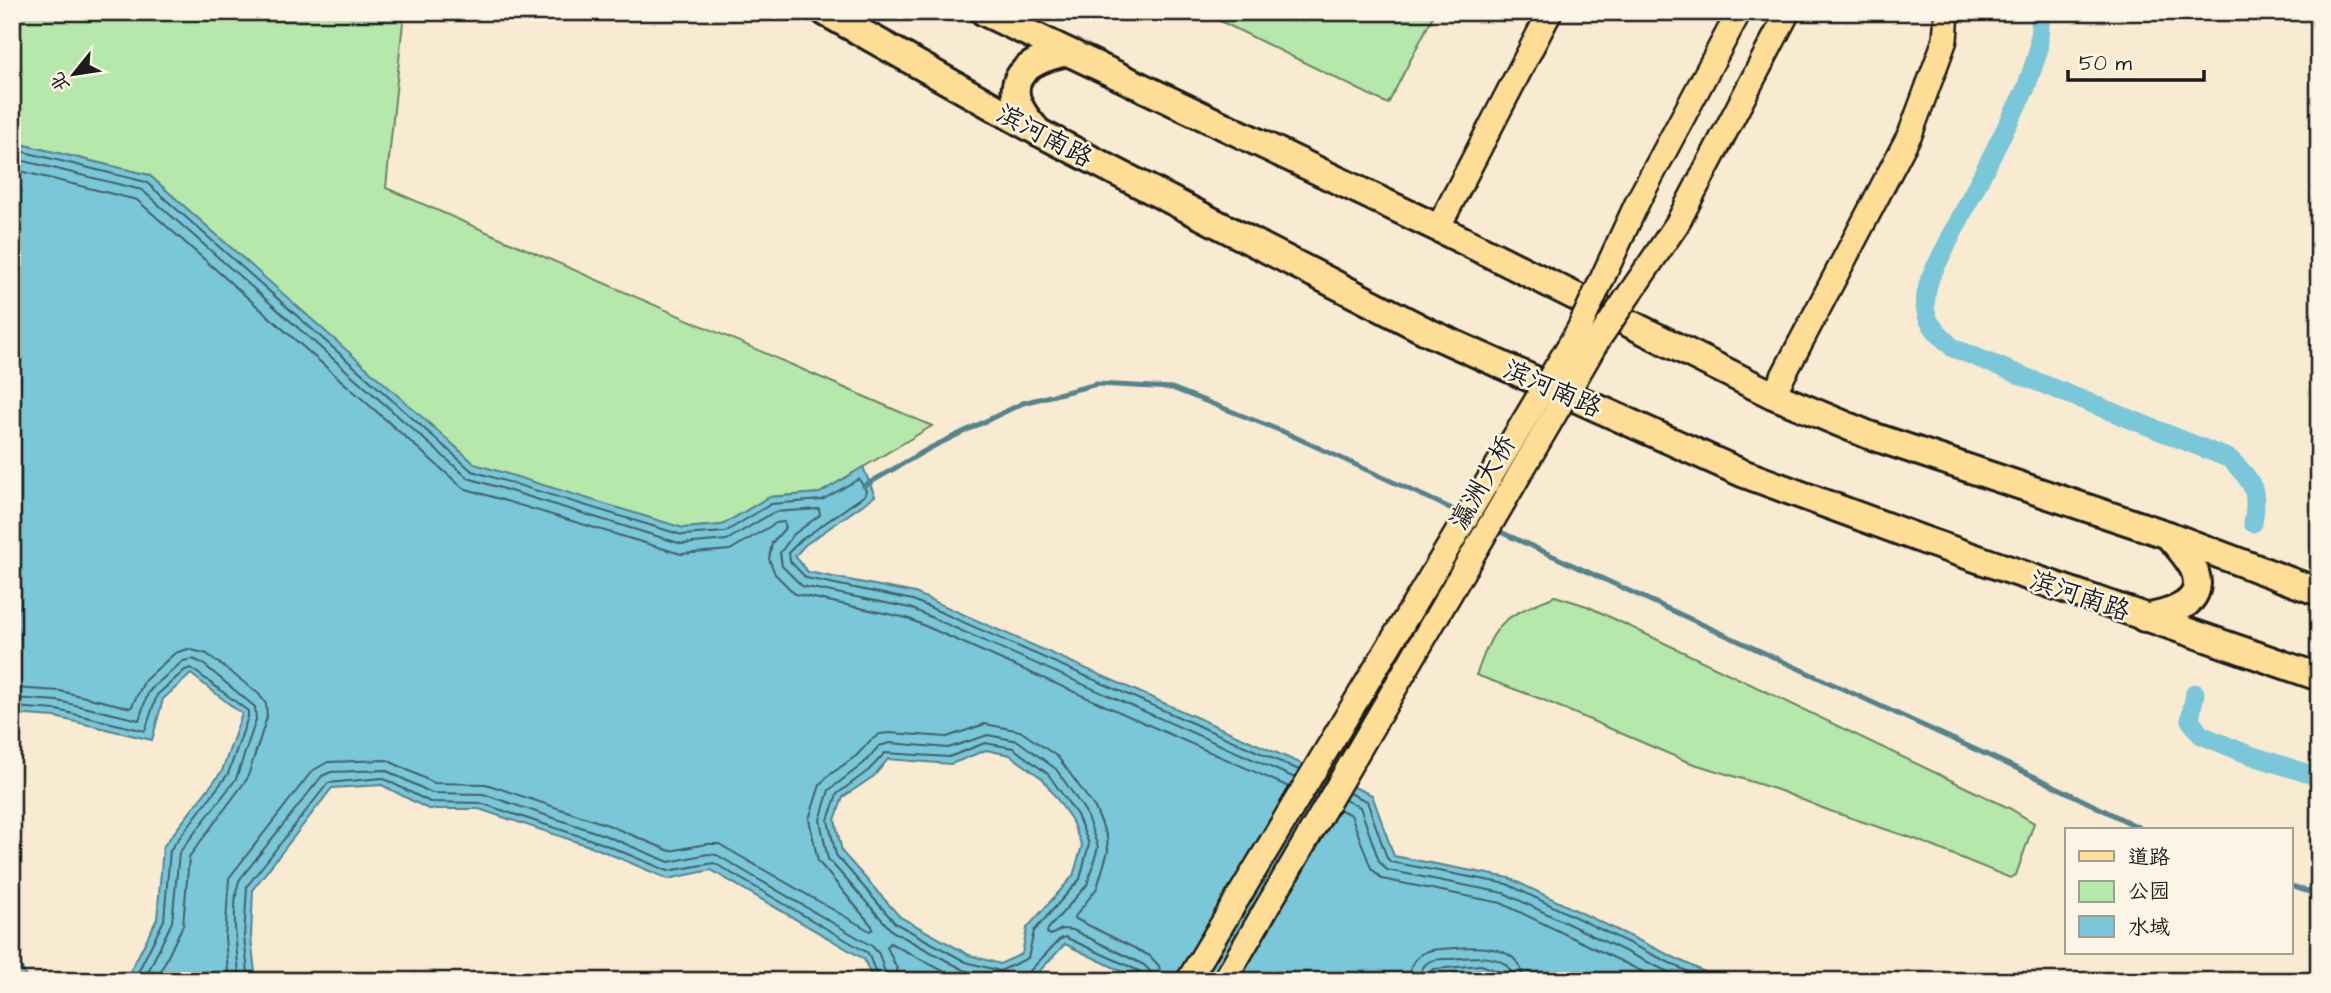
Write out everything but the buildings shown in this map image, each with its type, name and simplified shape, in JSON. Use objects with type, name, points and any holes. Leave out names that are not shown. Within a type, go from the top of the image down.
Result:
[{"type":"highway","name":"滨河南路","points":[[825,12],[1040,133],[1428,332],[1742,473],[2144,618],[2319,677]]},
{"type":"highway","points":[[984,12],[1438,229],[1773,396],[1869,435],[2168,535],[2319,592]]},
{"type":"highway","points":[[1040,133],[1023,115],[1016,99],[1018,78],[1029,65],[1047,56],[1067,52]]},
{"type":"highway","points":[[2144,618],[2171,613],[2190,601],[2197,588],[2194,572],[2168,535]]},
{"type":"main road","points":[[1438,229],[1550,12]]},
{"type":"main road","name":"瀛洲大桥","points":[[1188,981],[1578,331],[1638,201],[1739,12]]},
{"type":"main road","name":"瀛洲大桥","points":[[1224,981],[1598,340],[1677,224],[1788,12]]},
{"type":"main road","points":[[1911,132],[1945,40],[1947,12]]},
{"type":"main road","points":[[1773,396],[1911,132],[1934,99],[1955,57],[1961,34],[1962,12]]},
{"type":"green space","points":[[12,12],[404,12],[386,188],[932,426],[820,493],[769,497],[722,525],[682,528],[474,464],[149,175],[12,142]]},
{"type":"green space","points":[[1202,12],[1435,12],[1388,104]]},
{"type":"green space","points":[[1555,596],[1587,606],[2009,808],[2034,823],[2016,875],[2010,878],[1915,839],[1830,811],[1778,790],[1688,762],[1541,699],[1476,675],[1491,639],[1505,621],[1522,610]]},
{"type":"water","points":[[12,142],[149,175],[475,464],[683,528],[722,525],[769,497],[820,493],[863,467],[875,496],[805,545],[795,556],[808,572],[915,593],[1372,795],[1394,856],[1509,878],[1723,981],[1506,981],[1481,972],[1435,976],[1437,981],[1142,981],[1065,944],[1030,981],[873,981],[864,959],[711,870],[668,879],[598,849],[479,809],[428,809],[382,785],[332,788],[253,889],[251,937],[256,981],[130,981],[129,974],[157,919],[163,847],[222,771],[242,714],[191,674],[163,699],[152,740],[55,717],[12,714]],"holes":[[[986,750],[1010,755],[1043,779],[1071,819],[1082,846],[1073,876],[1027,928],[1022,954],[1000,964],[969,955],[900,917],[842,852],[835,820],[843,797],[874,776],[888,759],[951,764]]]},
{"type":"water","points":[[12,942],[26,978],[22,981],[12,981]]},
{"type":"waterway","points":[[2041,12],[2038,52],[2026,88],[1930,278],[1925,301],[1928,318],[1931,325],[1953,348],[2230,459],[2252,487],[2255,502],[2253,523]]},
{"type":"waterway","points":[[864,486],[930,448],[1023,403],[1097,384],[1172,388],[1284,432],[1463,514]]},
{"type":"waterway","points":[[1494,529],[2042,780],[2140,828]]},
{"type":"waterway","points":[[2195,693],[2190,720],[2201,735],[2247,754],[2319,777]]},
{"type":"waterway","points":[[2292,886],[2319,895]]}]
